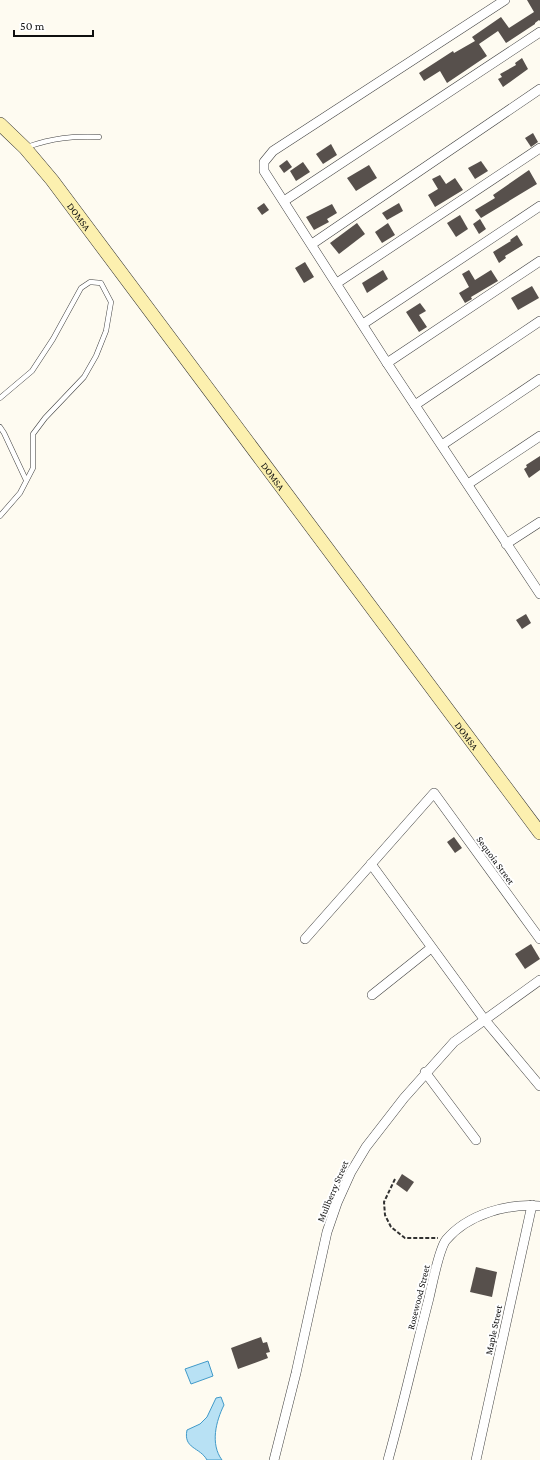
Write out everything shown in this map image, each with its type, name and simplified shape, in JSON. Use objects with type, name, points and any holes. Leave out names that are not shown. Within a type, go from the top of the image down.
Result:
[{"type":"main road","name":"DOMSA","points":[[0,124],[25,148],[52,180],[540,833]]},
{"type":"street","points":[[505,0],[273,151],[264,162],[264,171],[415,405],[540,594]]},
{"type":"street","points":[[284,202],[540,32]]},
{"type":"street","points":[[312,244],[540,89]]},
{"type":"street","points":[[337,283],[540,148]]},
{"type":"street","points":[[363,324],[540,206]]},
{"type":"street","points":[[387,362],[540,261]]},
{"type":"street","points":[[415,405],[540,320]]},
{"type":"street","points":[[442,445],[540,379]]},
{"type":"street","points":[[468,484],[540,436]]},
{"type":"street","points":[[506,544],[540,522]]},
{"type":"street","name":"Sequoia Street","points":[[371,864],[434,793],[540,939]]},
{"type":"street","points":[[305,939],[371,864],[484,1019],[540,1086]]},
{"type":"street","points":[[372,995],[431,948]]},
{"type":"street","name":"Mullberry Street","points":[[274,1460],[296,1373],[327,1232],[337,1203],[351,1172],[366,1147],[425,1072],[454,1042],[540,980]]},
{"type":"street","points":[[425,1072],[476,1140]]},
{"type":"street","points":[[445,1241],[463,1225],[485,1213],[536,1206]]},
{"type":"street","name":"Maple Street","points":[[476,1460],[536,1206]]},
{"type":"street","name":"Rosewood Street","points":[[388,1460],[435,1273],[445,1241]]},
{"type":"lane","points":[[25,148],[49,139],[74,136],[99,137]]},
{"type":"lane","points":[[0,398],[32,371],[53,339],[81,288],[90,282],[101,283],[111,302],[106,331],[84,377],[33,434],[33,468],[20,493],[0,516]]},
{"type":"lane","points":[[0,427],[26,480]]},
{"type":"path","points":[[395,1179],[384,1202],[385,1215],[391,1227],[405,1238],[436,1237],[445,1241]]},
{"type":"water","points":[[208,1361],[213,1376],[191,1384],[185,1369]]},
{"type":"water","points":[[221,1397],[224,1405],[217,1425],[215,1440],[218,1454],[222,1460],[207,1460],[187,1441],[187,1430],[200,1424],[207,1417],[216,1398]]},
{"type":"building","points":[[527,0],[540,0],[540,21],[539,20],[506,43],[498,31],[479,44],[487,56],[447,83],[440,71],[424,81],[419,73],[453,51],[454,53],[475,41],[472,37],[501,17],[509,28],[534,12]]},
{"type":"building","points":[[522,58],[528,69],[503,87],[498,79],[502,77],[500,74],[516,65],[515,63]]},
{"type":"building","points":[[533,133],[538,142],[531,147],[525,138]]},
{"type":"building","points":[[331,144],[337,155],[323,164],[316,154]]},
{"type":"building","points":[[287,160],[292,167],[284,173],[279,166]]},
{"type":"building","points":[[481,161],[488,171],[475,179],[468,168]]},
{"type":"building","points":[[303,162],[310,172],[296,181],[290,171]]},
{"type":"building","points":[[369,165],[377,178],[356,191],[347,178]]},
{"type":"building","points":[[529,170],[537,184],[481,218],[475,210],[495,198],[493,195]]},
{"type":"building","points":[[440,175],[446,184],[455,178],[463,190],[435,207],[428,195],[438,189],[432,179]]},
{"type":"building","points":[[264,203],[269,210],[262,215],[257,208]]},
{"type":"building","points":[[399,203],[403,211],[387,220],[382,213]]},
{"type":"building","points":[[332,204],[337,213],[327,219],[329,222],[314,230],[306,217]]},
{"type":"building","points":[[460,215],[468,229],[456,237],[447,223]]},
{"type":"building","points":[[480,219],[486,229],[479,234],[473,224]]},
{"type":"building","points":[[357,223],[365,234],[339,254],[330,243]]},
{"type":"building","points":[[388,223],[395,235],[382,243],[375,232]]},
{"type":"building","points":[[517,235],[523,245],[505,256],[506,258],[499,263],[493,252],[511,241],[510,240]]},
{"type":"building","points":[[305,262],[314,277],[304,283],[295,268]]},
{"type":"building","points":[[383,270],[388,279],[367,293],[362,283]]},
{"type":"building","points":[[469,270],[475,280],[491,270],[498,281],[471,297],[472,299],[465,303],[459,293],[469,287],[462,274]]},
{"type":"building","points":[[532,286],[539,298],[518,310],[511,298]]},
{"type":"building","points":[[420,303],[426,311],[419,315],[427,327],[419,332],[406,312]]},
{"type":"building","points":[[540,456],[540,470],[529,478],[524,469],[527,467],[526,465]]},
{"type":"building","points":[[526,614],[531,623],[522,629],[516,620]]},
{"type":"building","points":[[454,837],[462,848],[455,853],[447,842]]},
{"type":"building","points":[[531,944],[540,959],[525,969],[515,954]]},
{"type":"building","points":[[402,1174],[414,1182],[407,1192],[396,1184]]},
{"type":"building","points":[[476,1267],[497,1272],[492,1297],[470,1292]]},
{"type":"building","points":[[261,1337],[263,1343],[267,1342],[270,1352],[266,1353],[268,1358],[238,1369],[231,1348]]}]
